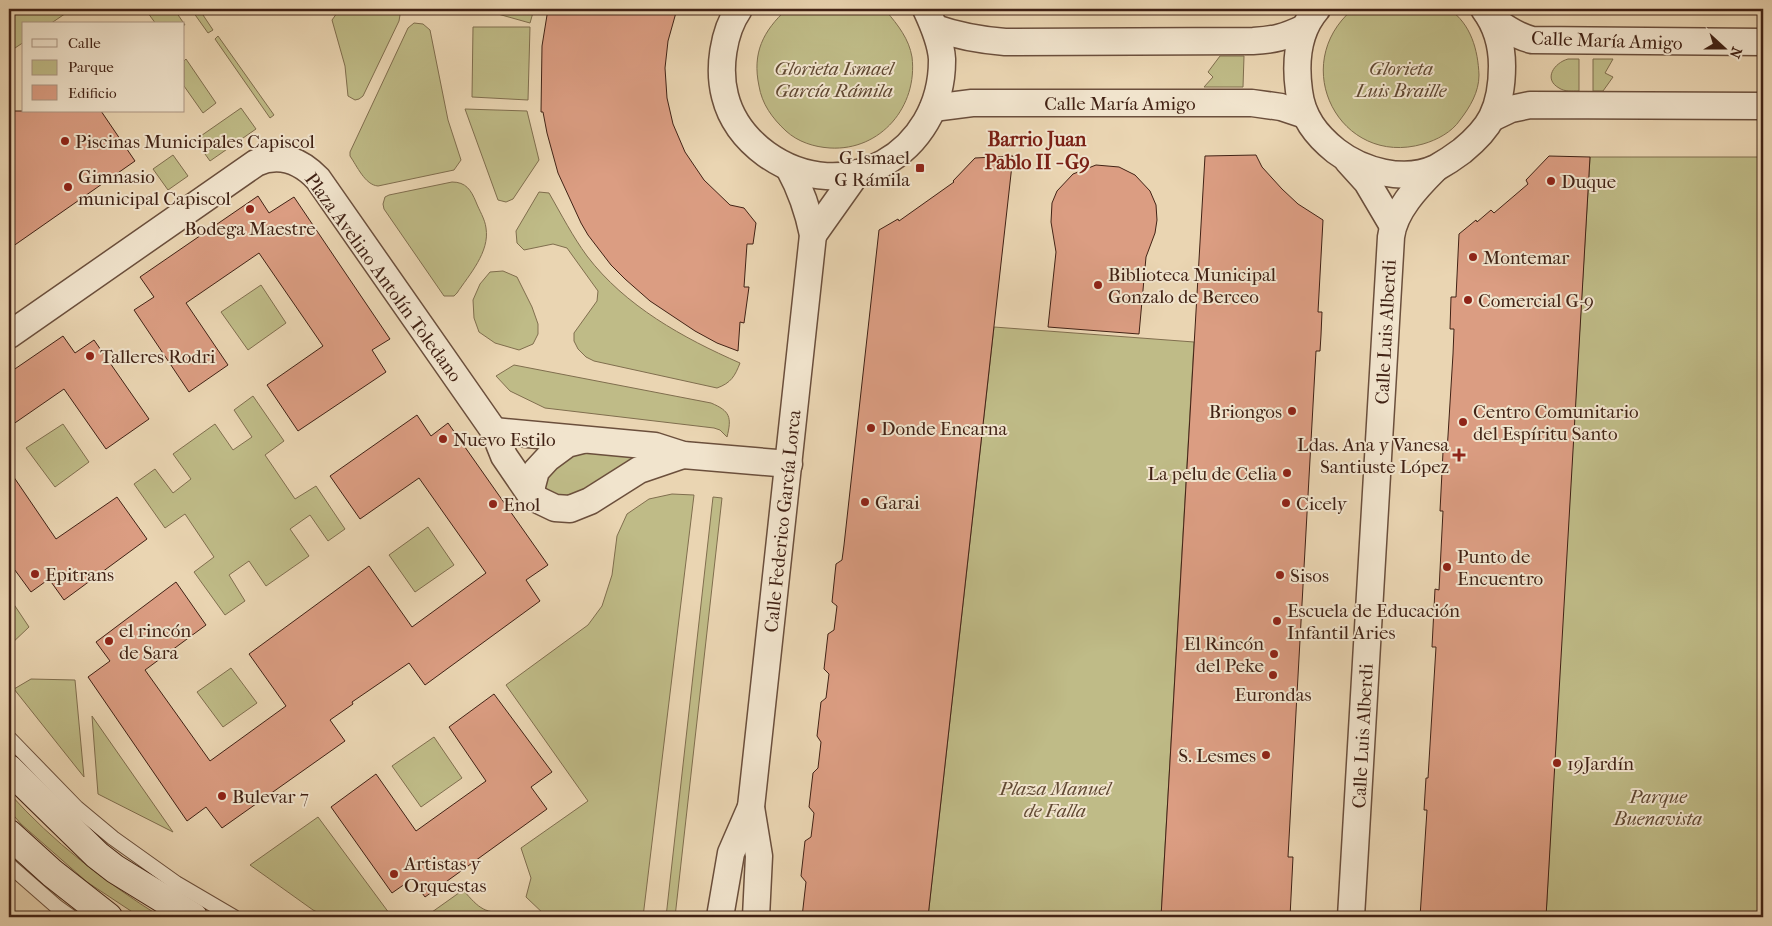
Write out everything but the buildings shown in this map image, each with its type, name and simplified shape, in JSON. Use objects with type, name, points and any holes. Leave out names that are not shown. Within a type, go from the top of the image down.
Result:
[{"type":"main road","points":[[9,769],[97,855],[193,917]]},
{"type":"main road","points":[[11,850],[52,873],[108,917]]},
{"type":"street","points":[[739,9],[728,31],[724,51],[722,86],[733,118],[757,147],[780,163],[805,173],[828,176],[857,174],[875,168],[903,151],[913,141],[928,119],[934,108],[940,85],[942,57],[930,18]]},
{"type":"street","points":[[1344,157],[1368,169],[1389,174],[1409,175],[1435,169],[1451,159],[1481,134],[1492,118],[1499,99],[1502,78],[1502,56],[1496,32],[1486,11]]},
{"type":"street","name":"Calle María Amigo","points":[[1486,11],[1505,28],[1519,36],[1532,40],[1760,40]]},
{"type":"street","points":[[930,18],[956,35],[979,40],[1005,42],[1271,40],[1286,37],[1310,18]]},
{"type":"street","points":[[1310,18],[1297,54],[1300,98],[1305,115],[1314,130],[1344,157],[1367,182],[1392,226]]},
{"type":"street","name":"Calle María Amigo","points":[[934,108],[972,103],[1252,103],[1281,107],[1305,115]]},
{"type":"street","points":[[1492,118],[1511,109],[1530,105],[1763,106]]},
{"type":"street","name":"Plaza Avelino Antolín Toledano","points":[[9,335],[256,163],[276,157],[302,164],[318,179],[494,431],[504,456],[532,497]]},
{"type":"street","name":"Calle Federico García Lorca","points":[[756,917],[759,856],[751,807],[813,235],[809,212],[802,191],[789,168]]},
{"type":"street","name":"Calle Luis Alberdi","points":[[1351,917],[1392,226],[1414,192],[1435,169]]},
{"type":"street","name":"Calle Federico García Lorca","points":[[813,235],[857,174]]},
{"type":"street","points":[[494,431],[655,446],[683,455],[789,464]]},
{"type":"street","points":[[586,440],[567,444],[536,470],[532,486],[532,497],[555,508],[570,509],[590,502],[639,470],[683,455]]},
{"type":"street","name":"Calle Federico García Lorca","points":[[720,917],[731,853],[751,807]]},
{"type":"lane","points":[[9,738],[78,808],[113,838],[176,883],[234,917]]},
{"type":"lane","points":[[11,850],[57,907],[71,917]]},
{"type":"green space","points":[[9,9],[72,9],[53,22],[22,22],[22,43],[9,52]]},
{"type":"green space","points":[[145,9],[174,9],[183,22],[155,22]]},
{"type":"green space","points":[[191,9],[199,9],[213,30],[208,33]]},
{"type":"green space","points":[[360,9],[397,9],[400,15],[399,21],[363,96],[355,100],[348,96],[345,66],[332,20],[337,13]]},
{"type":"green space","points":[[480,9],[534,9],[530,23]]},
{"type":"green space","name":"Glorieta Ismael García Rámila","points":[[787,9],[883,9],[895,22],[906,38],[911,50],[912,75],[909,92],[902,108],[892,122],[880,133],[865,142],[848,147],[830,148],[801,141],[791,135],[772,116],[765,105],[759,86],[757,74],[758,53],[766,34]]},
{"type":"green space","name":"Glorieta Luis Braille","points":[[1353,9],[1449,9],[1463,22],[1475,47],[1479,81],[1476,93],[1464,115],[1448,132],[1439,138],[1423,144],[1393,147],[1368,141],[1347,127],[1332,107],[1324,83],[1324,57],[1334,32]]},
{"type":"green space","points":[[414,23],[423,24],[430,30],[448,120],[461,160],[454,170],[378,186],[373,185],[365,179],[350,156],[350,152],[408,28]]},
{"type":"green space","points":[[473,27],[530,27],[528,100],[472,97]]},
{"type":"green space","points":[[218,36],[274,115],[270,118],[215,39]]},
{"type":"green space","points":[[1220,56],[1244,56],[1243,87],[1204,87],[1213,77],[1208,72]]},
{"type":"green space","points":[[1568,59],[1579,59],[1579,91],[1561,89],[1552,80],[1552,72],[1558,64]]},
{"type":"green space","points":[[1593,59],[1613,59],[1605,73],[1613,77],[1603,91],[1593,91]]},
{"type":"green space","points":[[185,60],[216,103],[203,113],[185,87]]},
{"type":"green space","points":[[241,108],[256,129],[210,161],[195,140]]},
{"type":"green space","points":[[465,109],[527,111],[539,160],[513,199],[506,202],[498,200]]},
{"type":"green space","points":[[173,155],[188,176],[168,190],[153,169]]},
{"type":"green space","name":"Parque Buenavista","points":[[1590,157],[1763,157],[1763,917],[1546,917]]},
{"type":"green space","points":[[452,182],[461,183],[472,194],[484,221],[486,237],[482,254],[473,271],[454,296],[444,296],[384,209],[383,204],[385,197],[389,195]]},
{"type":"green space","points":[[539,192],[549,193],[587,256],[619,290],[656,319],[697,343],[740,363],[729,381],[717,388],[594,361],[586,357],[578,349],[574,341],[574,333],[597,301],[598,291],[567,248],[553,244],[524,250],[517,243],[516,231]]},
{"type":"green space","points":[[503,271],[517,277],[538,324],[538,334],[533,344],[519,350],[495,343],[479,332],[474,318],[473,300],[480,284],[490,272]]},
{"type":"green space","points":[[261,285],[286,323],[248,350],[221,312]]},
{"type":"green space","name":"Plaza Manuel de Falla","points":[[994,327],[1194,342],[1161,917],[928,917]]},
{"type":"green space","points":[[514,365],[711,403],[726,412],[728,416],[727,437],[720,430],[714,428],[545,408],[510,391],[496,376]]},
{"type":"green space","points":[[253,396],[284,441],[265,455],[295,499],[316,486],[345,529],[328,541],[310,515],[290,529],[309,556],[266,586],[249,561],[229,575],[245,601],[225,615],[194,572],[214,557],[185,514],[165,528],[134,484],[155,469],[173,493],[191,479],[173,454],[215,424],[233,450],[252,437],[234,410]]},
{"type":"green space","points":[[63,424],[89,462],[55,487],[26,448]]},
{"type":"green space","points":[[580,449],[650,453],[606,480],[562,499],[548,493],[541,483],[543,473]]},
{"type":"green space","points":[[672,494],[694,495],[643,917],[547,917],[526,897],[531,878],[521,848],[588,801],[506,685],[588,625],[602,606],[612,575],[617,536],[627,514],[649,499]]},
{"type":"green space","points":[[713,497],[722,498],[675,917],[666,917]]},
{"type":"green space","points":[[428,527],[454,565],[415,592],[389,555]]},
{"type":"green space","points":[[9,597],[29,627],[9,646]]},
{"type":"green space","points":[[231,668],[257,703],[223,727],[197,692]]},
{"type":"green space","points":[[31,679],[75,680],[84,777],[14,689]]},
{"type":"green space","points":[[92,716],[173,832],[98,794]]},
{"type":"green space","points":[[434,737],[462,778],[421,807],[392,766]]},
{"type":"green space","points":[[9,793],[43,828],[80,860],[120,890],[161,917],[140,917],[87,882],[21,824],[9,810]]},
{"type":"green space","points":[[318,817],[392,917],[327,917],[313,910],[250,865]]},
{"type":"green space","points":[[463,890],[483,909],[494,912],[511,912],[516,917],[425,917]]},
{"type":"place","name":"Piscinas Municipales Capiscol","points":[[65,141]]},
{"type":"place","name":"G Ismael G Rámila","points":[[920,168]]},
{"type":"place","name":"Duque","points":[[1551,181]]},
{"type":"place","name":"Gimnasio municipal Capiscol","points":[[68,187]]},
{"type":"place","name":"Bodega Maestre","points":[[250,209]]},
{"type":"place","name":"Montemar","points":[[1473,257]]},
{"type":"place","name":"Biblioteca Municipal Gonzalo de Berceo","points":[[1098,285]]},
{"type":"place","name":"Comercial G-9","points":[[1468,300]]},
{"type":"place","name":"Talleres Rodri","points":[[90,356]]},
{"type":"place","name":"Briongos","points":[[1292,411]]},
{"type":"place","name":"Centro Comunitario del Espíritu Santo","points":[[1463,422]]},
{"type":"place","name":"Donde Encarna","points":[[871,428]]},
{"type":"place","name":"Nuevo Estilo","points":[[443,439]]},
{"type":"place","name":"Ldas. Ana y Vanesa Santiuste López","points":[[1459,455]]},
{"type":"place","name":"La pelu de Celia","points":[[1287,473]]},
{"type":"place","name":"Garai","points":[[865,502]]},
{"type":"place","name":"Cicely","points":[[1286,503]]},
{"type":"place","name":"Enol","points":[[493,504]]},
{"type":"place","name":"Punto de Encuentro","points":[[1447,567]]},
{"type":"place","name":"Epitrans","points":[[35,574]]},
{"type":"place","name":"Sisos","points":[[1280,575]]},
{"type":"place","name":"Escuela de Educación Infantil Aries","points":[[1277,621]]},
{"type":"place","name":"el rincón de Sara","points":[[109,641]]},
{"type":"place","name":"El Rincón del Peke","points":[[1274,654]]},
{"type":"place","name":"Eurondas","points":[[1273,675]]},
{"type":"place","name":"S. Lesmes","points":[[1266,755]]},
{"type":"place","name":"19Jardín","points":[[1557,763]]},
{"type":"place","name":"Bulevar 7","points":[[222,796]]},
{"type":"place","name":"Artistas y Orquestas","points":[[394,874]]},
{"type":"district","name":"Barrio Juan Pablo II - G9","points":[[1037,150]]}]
